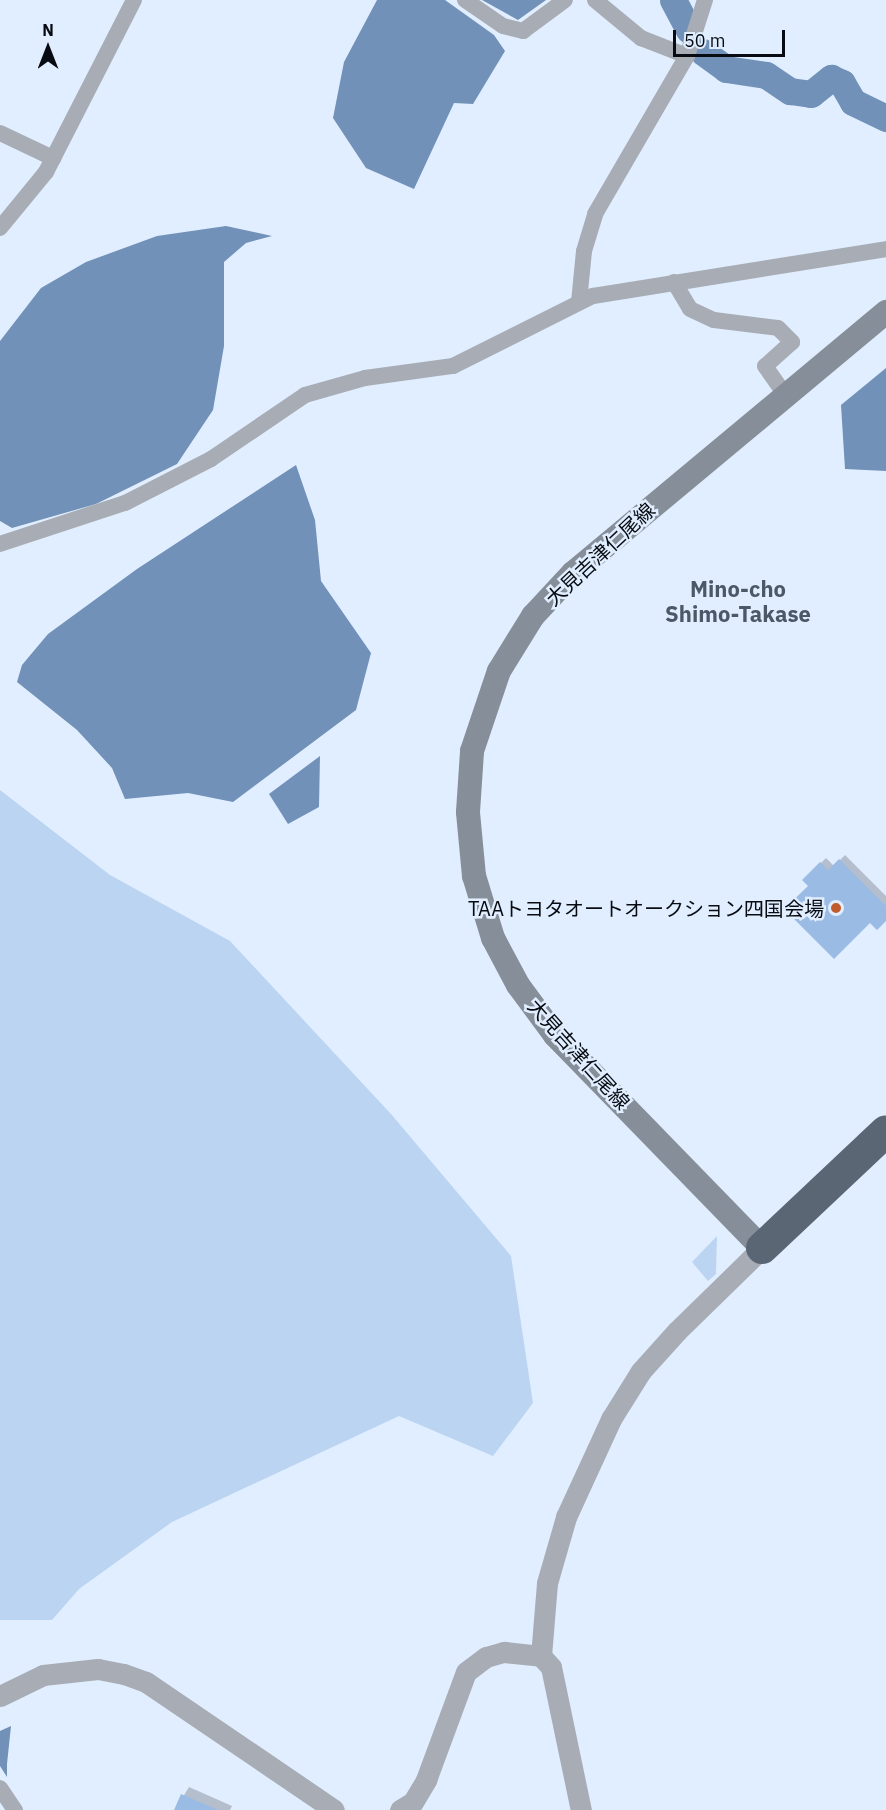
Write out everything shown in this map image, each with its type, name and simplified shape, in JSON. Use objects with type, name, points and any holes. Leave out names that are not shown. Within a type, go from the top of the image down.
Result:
[{"type":"highway","points":[[762,1248],[886,1131]]},
{"type":"highway","points":[[762,1248],[801,1224],[886,1149]]},
{"type":"main road","name":"大見吉津仁尾線","points":[[762,1248],[555,1035],[518,985],[493,938],[474,876],[468,812],[472,751],[499,671],[533,616],[573,573],[784,393],[886,312]]},
{"type":"street","points":[[0,228],[53,158],[134,0]]},
{"type":"street","points":[[465,0],[503,26],[523,31],[565,0]]},
{"type":"street","points":[[595,0],[641,38],[687,56]]},
{"type":"street","points":[[579,302],[584,251],[595,214],[687,56],[705,0]]},
{"type":"street","points":[[0,133],[53,158]]},
{"type":"street","points":[[0,544],[125,503],[211,459],[305,394],[365,378],[453,366],[579,302],[674,282],[886,249]]},
{"type":"street","points":[[674,282],[690,309],[714,320],[778,328],[792,342],[765,366],[784,393]]},
{"type":"street","points":[[541,1656],[548,1583],[566,1517],[611,1419],[641,1371],[677,1331],[762,1248]]},
{"type":"street","points":[[400,1810],[413,1802],[426,1780],[473,1664],[504,1652],[541,1656],[551,1667],[581,1810]]},
{"type":"street","points":[[0,1696],[43,1675],[98,1669],[124,1674],[146,1682],[334,1810]]},
{"type":"street","points":[[0,1788],[15,1810]]},
{"type":"shaded area","points":[[377,0],[445,0],[494,35],[505,51],[473,104],[454,103],[414,189],[366,168],[333,118],[344,62]]},
{"type":"shaded area","points":[[482,0],[546,0],[518,20]]},
{"type":"shaded area","points":[[226,226],[272,236],[246,243],[224,262],[224,346],[213,410],[177,464],[96,504],[12,528],[0,521],[0,341],[41,288],[86,262],[157,236]]},
{"type":"shaded area","points":[[886,368],[886,471],[845,469],[841,405]]},
{"type":"shaded area","points":[[296,465],[315,520],[321,581],[371,653],[356,710],[233,802],[188,793],[125,799],[112,768],[77,730],[17,682],[22,665],[48,634],[137,569]]},
{"type":"shaded area","points":[[320,756],[319,807],[288,824],[269,794]]},
{"type":"shaded area","points":[[0,790],[110,875],[230,941],[391,1114],[511,1256],[533,1403],[493,1456],[399,1416],[172,1522],[79,1589],[52,1620],[0,1620]]},
{"type":"shaded area","points":[[717,1236],[716,1274],[708,1281],[692,1262]]},
{"type":"shaded area","points":[[11,1726],[7,1777],[0,1766],[0,1731]]},
{"type":"building","name":"TAAトヨタオートオークション四国会場","points":[[839,859],[886,906],[886,921],[877,930],[870,923],[834,959],[784,909],[808,886],[802,880],[820,862],[828,870]]},
{"type":"building","points":[[181,1794],[218,1810],[174,1810]]},
{"type":"waterway","points":[[673,0],[689,30]]},
{"type":"waterway","points":[[703,52],[726,69],[766,75],[790,91],[811,94],[831,78],[842,83],[853,102],[886,118]]},
{"type":"place","name":"TAAトヨタオートオークション四国会場","points":[[836,908]]},
{"type":"district","name":"Mino-cho Shimo-Takase","points":[[738,600]]}]
